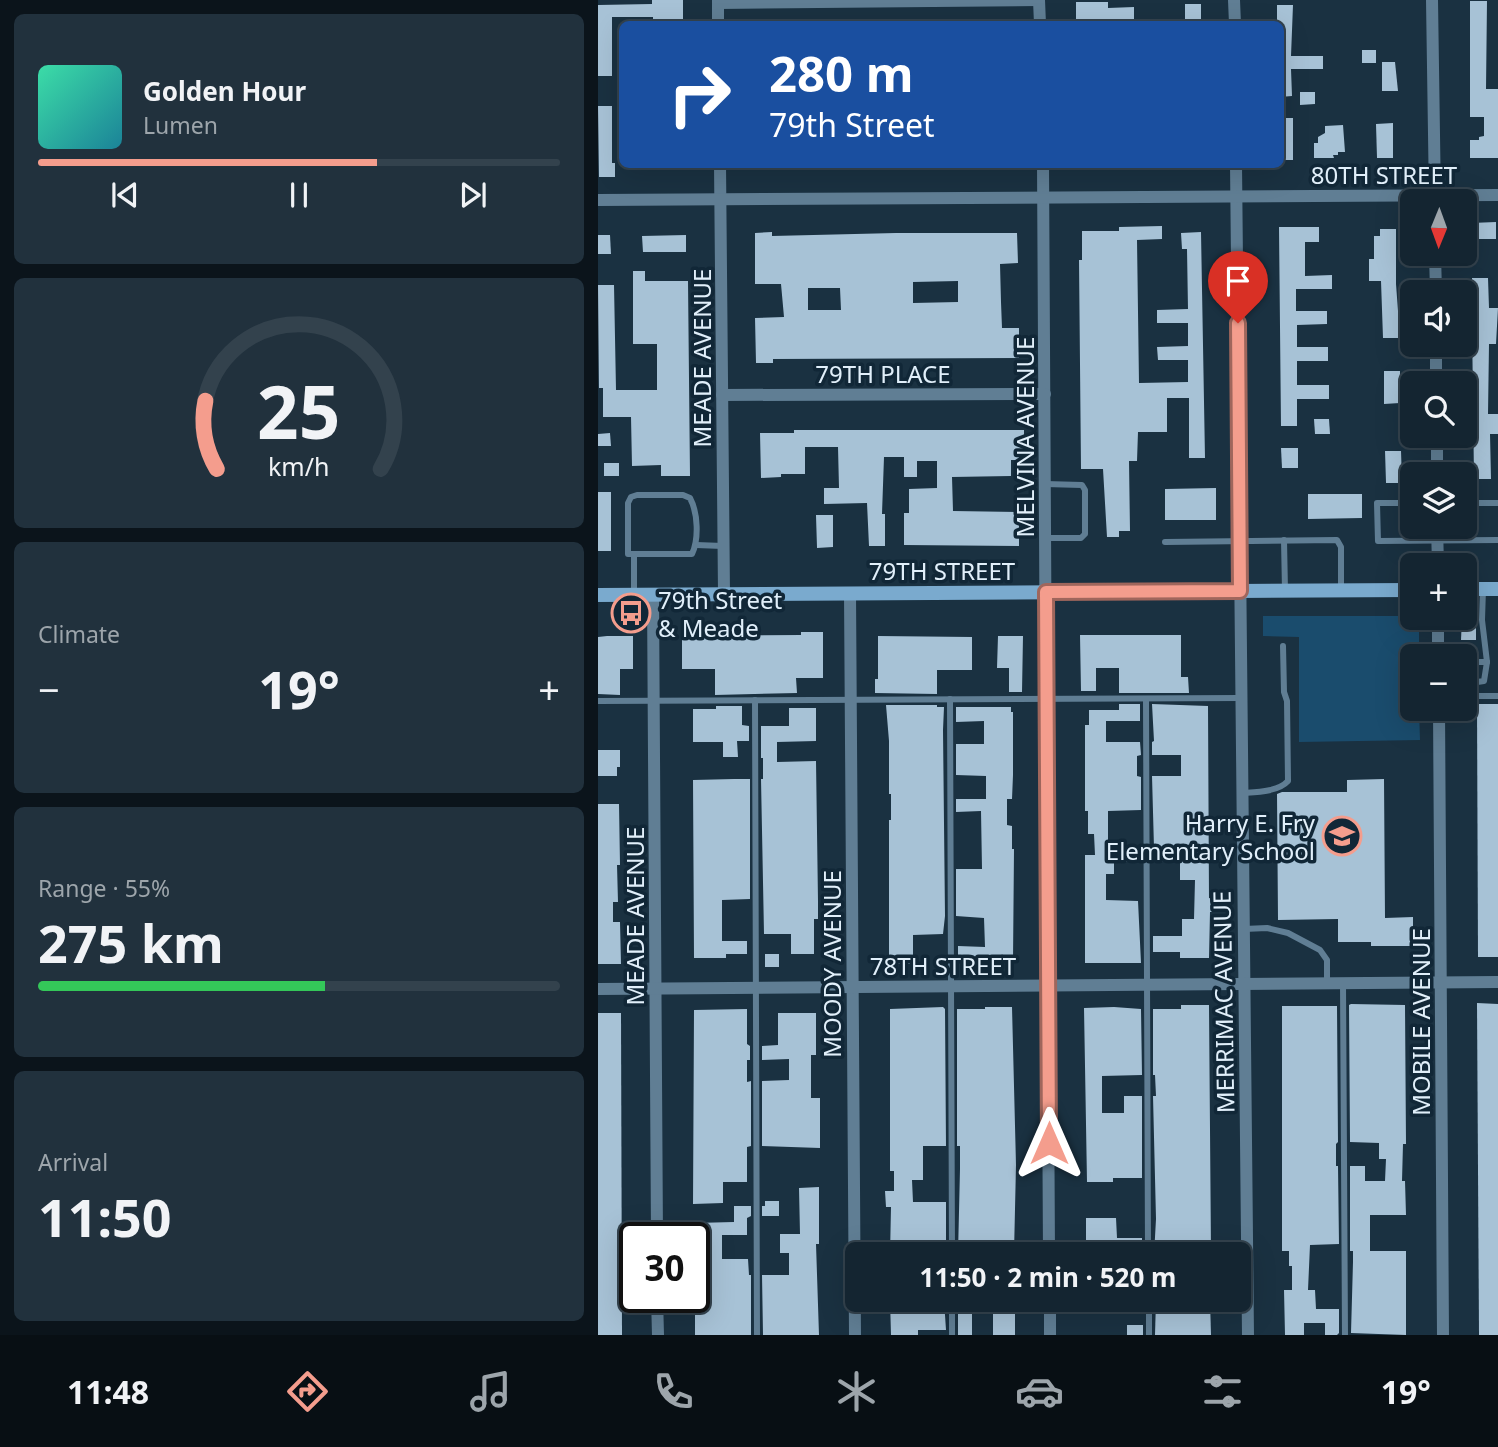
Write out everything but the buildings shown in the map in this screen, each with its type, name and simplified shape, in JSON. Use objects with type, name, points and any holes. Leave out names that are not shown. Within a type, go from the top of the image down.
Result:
[{"type":"main road","name":"79TH STREET","points":[[598,595],[1400,590]]},
{"type":"street","points":[[718,21],[718,1],[1039,0],[1040,21]]},
{"type":"street","points":[[1234,0],[1235,21]]},
{"type":"street","points":[[1432,0],[1435,189]]},
{"type":"street","name":"MEADE AVENUE","points":[[720,168],[724,594]]},
{"type":"street","name":"MELVINA AVENUE","points":[[1043,168],[1050,1242]]},
{"type":"street","name":"MERRIMAC AVENUE","points":[[1236,168],[1248,1335]]},
{"type":"street","name":"80TH STREET","points":[[598,200],[1236,195],[1400,197]]},
{"type":"street","name":"80TH STREET","points":[[1477,196],[1498,195]]},
{"type":"street","name":"79TH PLACE","points":[[722,395],[1045,394]]},
{"type":"street","points":[[1437,540],[1438,553]]},
{"type":"street","name":"MOODY AVENUE","points":[[850,593],[855,1335]]},
{"type":"street","name":"MEADE AVENUE","points":[[653,594],[657,1222]]},
{"type":"street","name":"MOBILE AVENUE","points":[[1439,721],[1443,1335]]},
{"type":"street","name":"78TH STREET","points":[[598,989],[1498,982]]},
{"type":"street","points":[[1050,1312],[1050,1335]]},
{"type":"street","points":[[657,1313],[658,1335]]},
{"type":"lane","points":[[1045,484],[1082,485],[1084,490],[1084,534],[1081,538],[1046,538]]},
{"type":"lane","points":[[631,554],[692,554],[696,545],[695,515],[690,498],[683,495],[631,497],[628,503],[631,554],[634,594]]},
{"type":"lane","points":[[1400,503],[1377,503],[1378,541],[1498,540]]},
{"type":"lane","points":[[1477,503],[1498,503]]},
{"type":"lane","points":[[1284,540],[1285,591]]},
{"type":"lane","points":[[1165,542],[1337,540],[1341,547],[1341,590]]},
{"type":"lane","points":[[696,545],[723,546]]},
{"type":"lane","points":[[1477,682],[1484,681],[1487,662],[1482,620],[1490,589]]},
{"type":"lane","points":[[1242,793],[1261,792],[1284,785],[1288,781],[1283,646]]},
{"type":"lane","points":[[1477,662],[1487,662]]},
{"type":"lane","points":[[1477,696],[1498,696]]},
{"type":"lane","points":[[598,701],[1241,698]]},
{"type":"lane","points":[[950,699],[952,1242]]},
{"type":"lane","points":[[1146,699],[1149,1242]]},
{"type":"lane","points":[[755,700],[757,1335]]},
{"type":"lane","points":[[1244,929],[1267,928],[1288,933],[1320,950],[1327,960],[1327,983]]},
{"type":"lane","points":[[1344,983],[1345,1335]]},
{"type":"lane","points":[[952,1312],[952,1335]]},
{"type":"lane","points":[[1149,1312],[1149,1335]]},
{"type":"shaded area","points":[[1263,616],[1400,616],[1400,630],[1419,630],[1419,644],[1400,644],[1400,721],[1419,721],[1420,740],[1299,742],[1299,637],[1263,636]]},
{"type":"place","name":"79th Street & Meade","points":[[631,613]]},
{"type":"place","name":"Harry E. Fry Elementary School","points":[[1342,836]]},
{"type":"route","points":[[1049,1143],[1046,592],[1240,591],[1238,323]]}]
